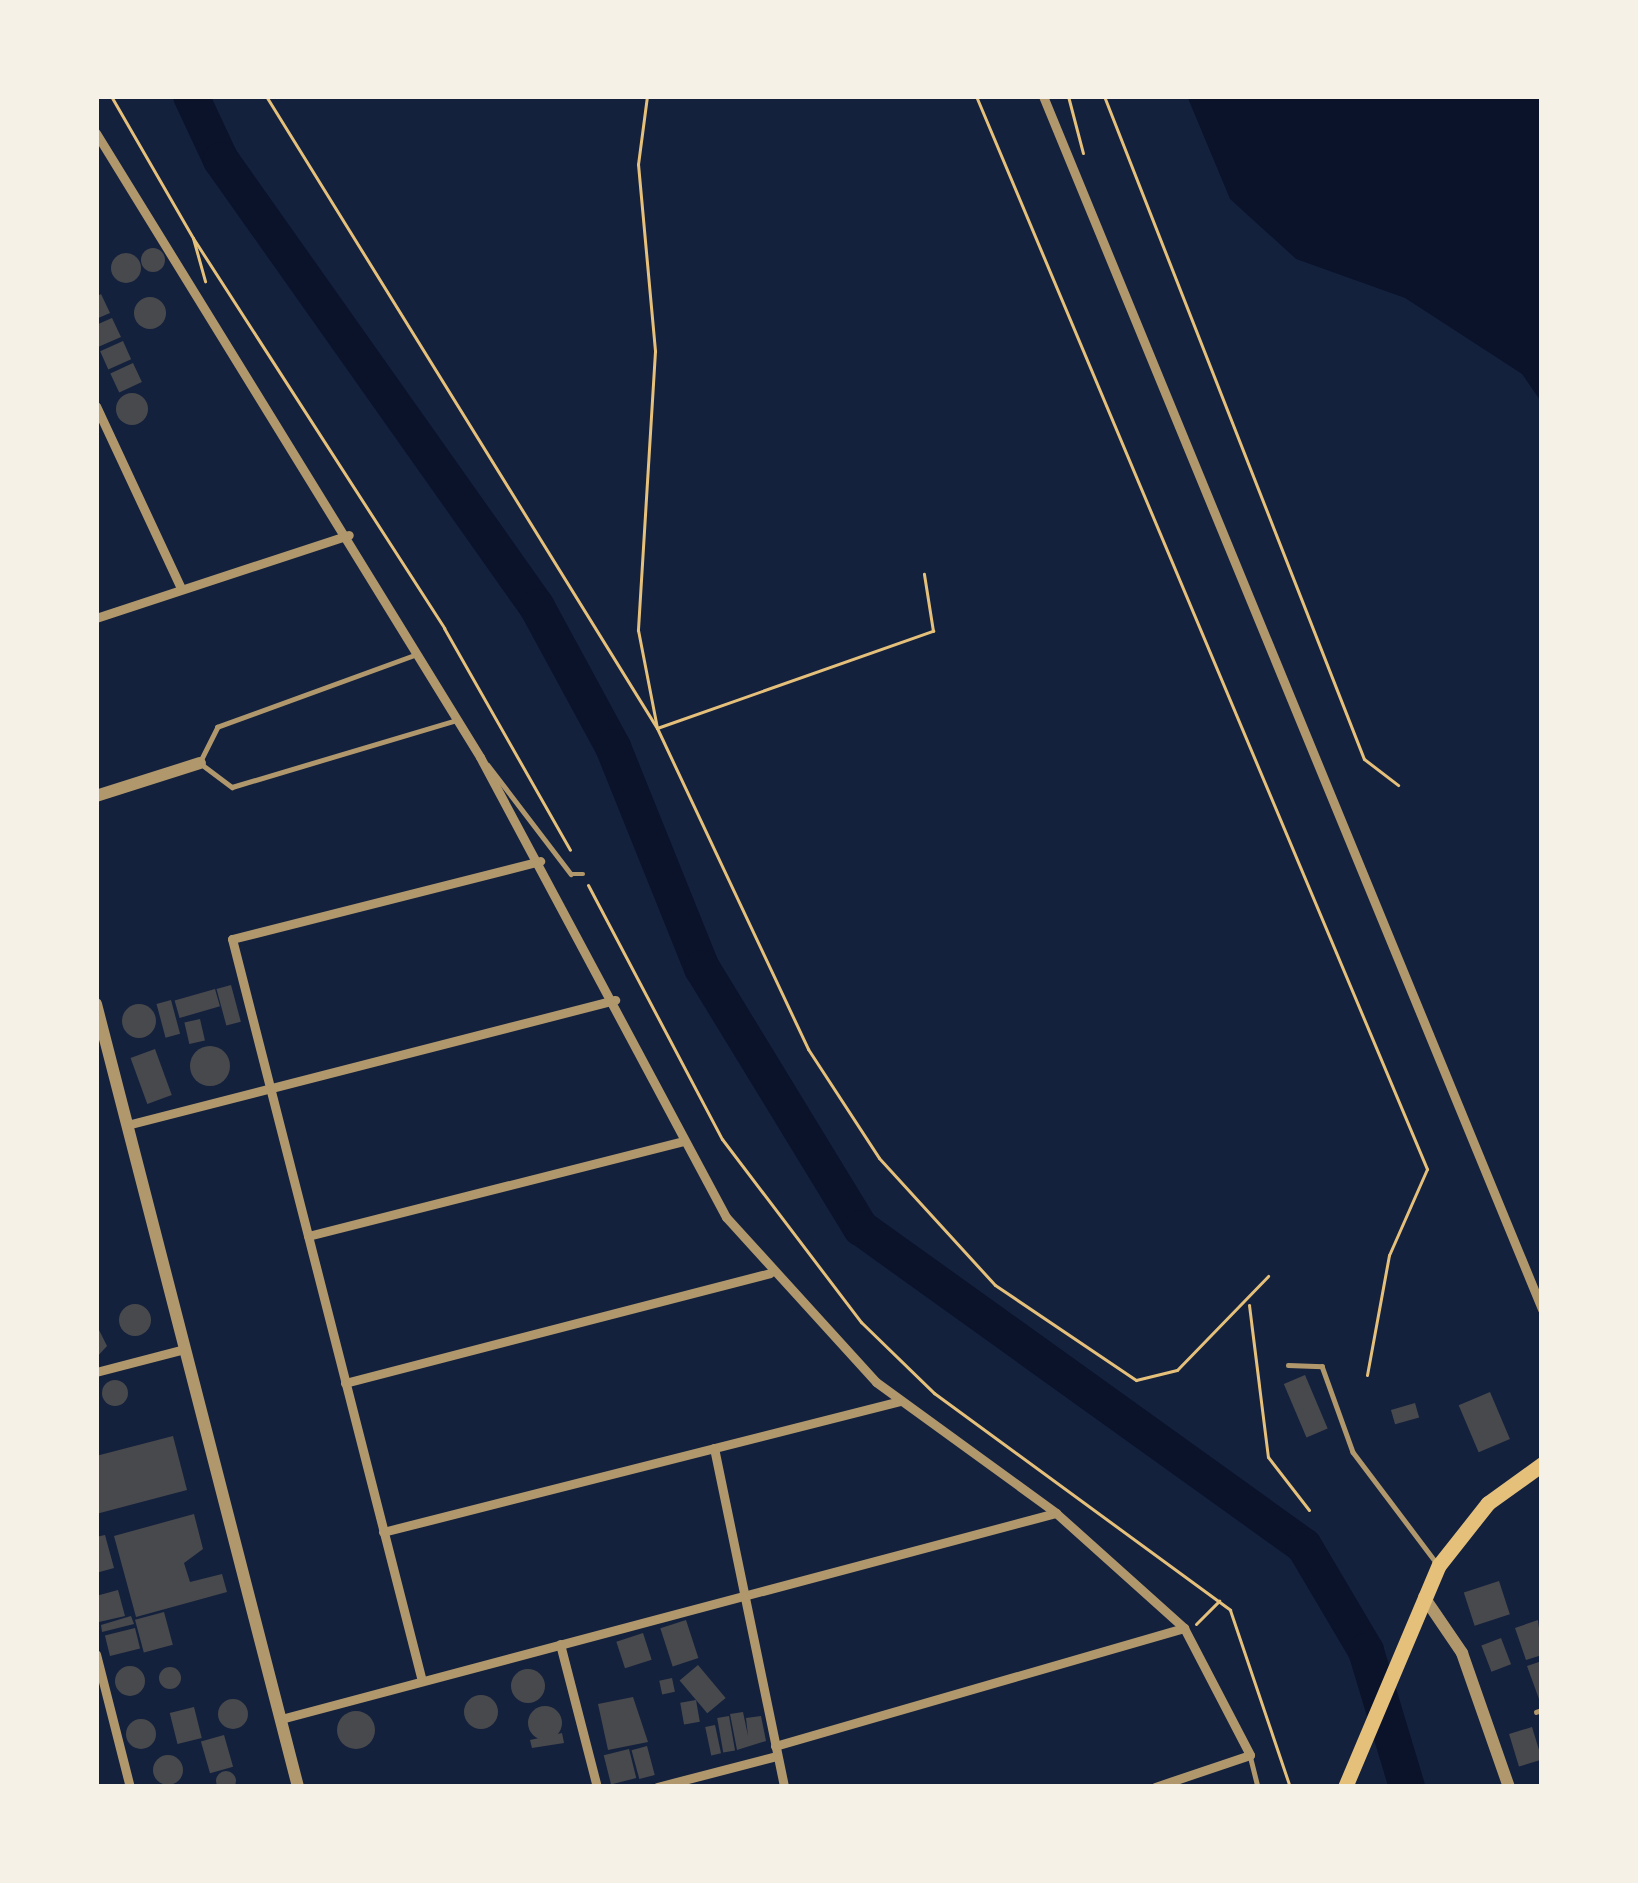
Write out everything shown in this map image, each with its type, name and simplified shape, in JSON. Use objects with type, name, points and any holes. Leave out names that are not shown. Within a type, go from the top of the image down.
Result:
[{"type":"main road","points":[[1345,1787],[1439,1564],[1488,1503],[1542,1464]]},
{"type":"street","points":[[1043,96],[1542,1309]]},
{"type":"street","points":[[96,133],[349,536],[481,757],[615,1000],[683,1141],[770,1274],[900,1401],[1056,1513],[1184,1628],[1250,1755],[1155,1787]]},
{"type":"street","points":[[96,406],[181,588]]},
{"type":"street","points":[[96,617],[349,536]]},
{"type":"street","points":[[96,796],[200,763]]},
{"type":"street","points":[[422,1681],[232,939],[539,861]]},
{"type":"street","points":[[127,1125],[615,1000]]},
{"type":"street","points":[[96,1004],[298,1787]]},
{"type":"street","points":[[308,1236],[683,1141]]},
{"type":"street","points":[[345,1383],[770,1274]]},
{"type":"street","points":[[96,1372],[185,1349]]},
{"type":"street","points":[[383,1532],[900,1401]]},
{"type":"street","points":[[714,1448],[784,1787]]},
{"type":"street","points":[[280,1719],[1056,1513]]},
{"type":"street","points":[[1423,1600],[1462,1653],[1509,1787]]},
{"type":"street","points":[[657,1787],[1184,1628]]},
{"type":"street","points":[[560,1645],[597,1787]]},
{"type":"street","points":[[96,1654],[130,1787]]},
{"type":"lane","points":[[419,654],[218,727],[200,763],[232,788],[458,719]]},
{"type":"lane","points":[[481,757],[571,874],[584,874]]},
{"type":"lane","points":[[1288,1365],[1322,1366],[1353,1452],[1406,1535],[1439,1564]]},
{"type":"lane","points":[[1250,1755],[1258,1787]]},
{"type":"path","points":[[111,96],[193,238],[444,628],[584,874],[722,1139],[862,1322],[934,1393],[1220,1600],[1247,1642],[1290,1787]]},
{"type":"path","points":[[266,96],[657,728],[808,1048],[879,1158],[995,1285],[1136,1380],[1177,1370],[1248,1304],[1268,1276]]},
{"type":"path","points":[[647,96],[639,184],[655,351],[638,630],[657,728]]},
{"type":"path","points":[[976,96],[1427,1169],[1389,1255],[1367,1375]]},
{"type":"path","points":[[1104,96],[1364,759],[1398,785]]},
{"type":"path","points":[[193,238],[209,295]]},
{"type":"path","points":[[657,728],[933,631],[923,574]]},
{"type":"path","points":[[1248,1304],[1268,1457],[1309,1510]]},
{"type":"path","points":[[1203,1618],[1220,1600]]},
{"type":"water","points":[[1187,96],[1542,96],[1542,403],[1522,374],[1405,298],[1296,259],[1230,199]]},
{"type":"building","points":[[153,248],[162,251],[162,269],[153,272],[144,269],[141,260],[144,251]]},
{"type":"building","points":[[126,253],[137,257],[141,268],[137,279],[126,283],[115,279],[111,268],[115,257]]},
{"type":"building","points":[[101,294],[110,313],[96,319],[96,297]]},
{"type":"building","points":[[150,297],[162,301],[166,313],[162,325],[150,329],[138,325],[134,313],[138,301]]},
{"type":"building","points":[[112,318],[121,337],[98,347],[96,325]]},
{"type":"building","points":[[123,341],[131,359],[108,369],[100,351]]},
{"type":"building","points":[[133,363],[142,382],[119,393],[110,374]]},
{"type":"building","points":[[132,393],[143,398],[148,409],[143,420],[132,425],[121,420],[116,409],[121,398]]},
{"type":"building","points":[[231,985],[241,1022],[226,1026],[217,989]]},
{"type":"building","points":[[215,989],[220,1006],[180,1018],[175,1001]]},
{"type":"building","points":[[171,1000],[180,1034],[166,1038],[157,1004]]},
{"type":"building","points":[[139,1004],[151,1009],[156,1021],[151,1033],[139,1038],[127,1033],[122,1021],[127,1009]]},
{"type":"building","points":[[200,1019],[205,1040],[189,1044],[184,1023]]},
{"type":"building","points":[[210,1046],[224,1052],[230,1066],[224,1080],[210,1086],[196,1080],[190,1066],[196,1052]]},
{"type":"building","points":[[155,1049],[172,1095],[147,1104],[131,1058]]},
{"type":"building","points":[[135,1304],[146,1309],[151,1320],[146,1331],[135,1336],[124,1331],[119,1320],[124,1309]]},
{"type":"building","points":[[96,1324],[107,1346],[96,1358]]},
{"type":"building","points":[[1305,1375],[1328,1428],[1306,1437],[1284,1384]]},
{"type":"building","points":[[115,1380],[125,1383],[125,1403],[115,1406],[105,1403],[102,1393],[105,1383]]},
{"type":"building","points":[[1490,1392],[1510,1439],[1479,1452],[1459,1405]]},
{"type":"building","points":[[1415,1403],[1419,1417],[1395,1424],[1391,1410]]},
{"type":"building","points":[[173,1436],[187,1490],[96,1514],[96,1456]]},
{"type":"building","points":[[194,1514],[203,1549],[184,1563],[190,1582],[222,1574],[227,1592],[136,1617],[114,1536]]},
{"type":"building","points":[[105,1535],[114,1568],[96,1573],[96,1537]]},
{"type":"building","points":[[1499,1581],[1510,1614],[1475,1626],[1464,1592]]},
{"type":"building","points":[[118,1590],[125,1616],[99,1622],[96,1596]]},
{"type":"building","points":[[164,1612],[173,1645],[144,1653],[135,1620]]},
{"type":"building","points":[[131,1616],[134,1624],[102,1632],[101,1625]]},
{"type":"building","points":[[686,1620],[698,1658],[673,1666],[660,1628]]},
{"type":"building","points":[[1538,1620],[1542,1655],[1526,1660],[1515,1628]]},
{"type":"building","points":[[135,1628],[140,1648],[110,1656],[105,1635]]},
{"type":"building","points":[[643,1633],[652,1660],[625,1668],[616,1642]]},
{"type":"building","points":[[1501,1638],[1511,1664],[1491,1672],[1481,1646]]},
{"type":"building","points":[[1542,1661],[1542,1698],[1539,1699],[1527,1666]]},
{"type":"building","points":[[698,1665],[726,1698],[707,1713],[680,1680]]},
{"type":"building","points":[[130,1666],[145,1681],[130,1696],[115,1681]]},
{"type":"building","points":[[170,1667],[181,1678],[170,1689],[159,1678]]},
{"type":"building","points":[[528,1669],[540,1674],[545,1686],[540,1698],[528,1703],[516,1698],[511,1686],[516,1674]]},
{"type":"building","points":[[672,1678],[675,1692],[662,1694],[659,1681]]},
{"type":"building","points":[[481,1695],[493,1700],[498,1712],[493,1724],[481,1729],[469,1724],[464,1712],[469,1700]]},
{"type":"building","points":[[633,1697],[648,1742],[608,1750],[598,1704]]},
{"type":"building","points":[[233,1699],[244,1703],[248,1714],[244,1725],[233,1729],[222,1725],[218,1714],[222,1703]]},
{"type":"building","points":[[696,1700],[700,1722],[684,1724],[680,1703]]},
{"type":"building","points":[[545,1706],[557,1711],[562,1723],[557,1735],[545,1740],[533,1735],[528,1723],[533,1711]]},
{"type":"building","points":[[194,1707],[202,1738],[177,1744],[170,1713]]},
{"type":"building","points":[[356,1711],[369,1717],[375,1730],[369,1743],[356,1749],[343,1743],[337,1730],[343,1717]]},
{"type":"building","points":[[743,1712],[748,1736],[746,1718],[761,1716],[766,1741],[737,1750],[730,1714]]},
{"type":"building","points":[[729,1716],[735,1750],[723,1753],[717,1718]]},
{"type":"building","points":[[141,1719],[156,1734],[141,1749],[126,1734]]},
{"type":"building","points":[[715,1725],[721,1753],[711,1755],[705,1727]]},
{"type":"building","points":[[1532,1727],[1542,1760],[1519,1767],[1509,1734]]},
{"type":"building","points":[[562,1733],[564,1743],[532,1748],[530,1740]]},
{"type":"building","points":[[224,1735],[233,1767],[210,1773],[201,1742]]},
{"type":"building","points":[[647,1746],[655,1775],[639,1779],[632,1750]]},
{"type":"building","points":[[629,1749],[636,1778],[611,1784],[604,1755]]},
{"type":"building","points":[[168,1755],[179,1759],[183,1770],[179,1781],[168,1785],[157,1781],[153,1770],[157,1759]]},
{"type":"building","points":[[226,1771],[236,1781],[226,1791],[216,1781]]},
{"type":"waterway","points":[[191,96],[221,160],[537,607],[613,747],[702,968],[861,1228],[1304,1546],[1366,1651],[1407,1787]]}]
